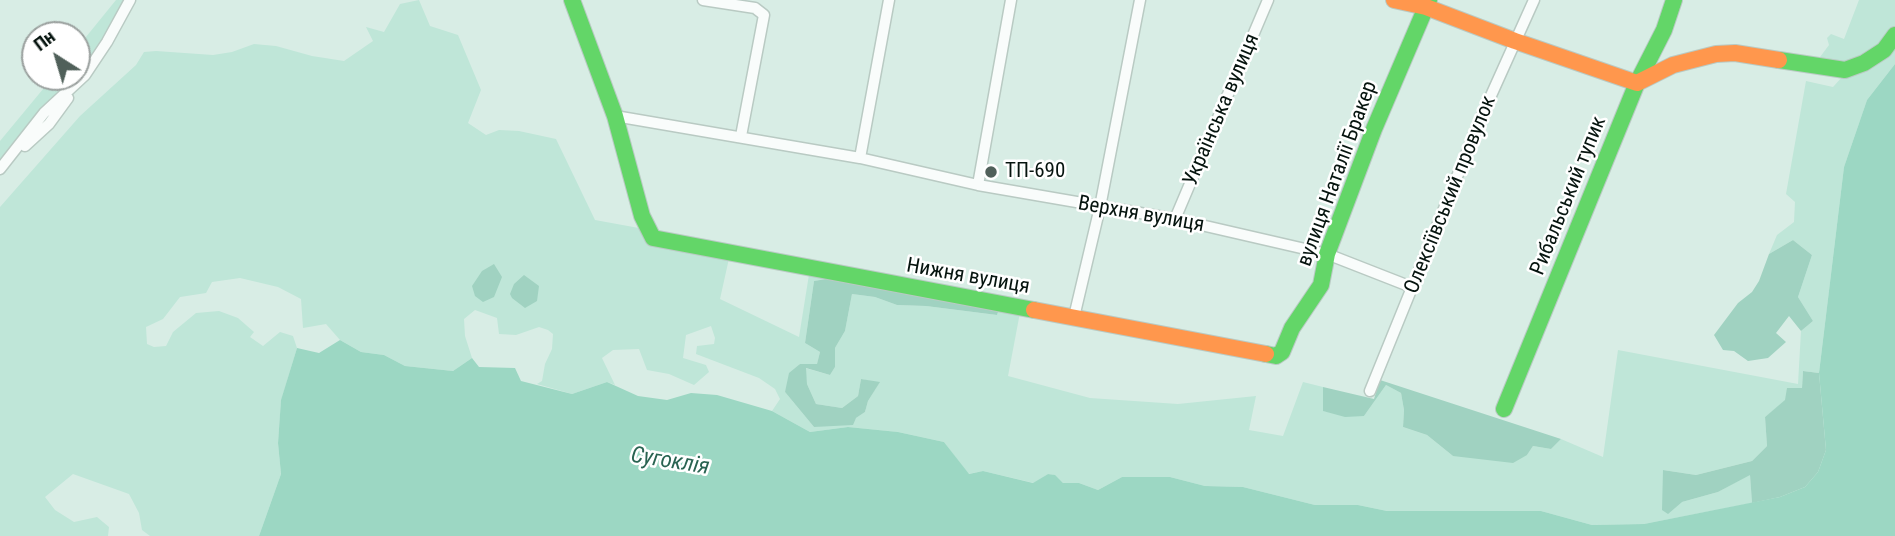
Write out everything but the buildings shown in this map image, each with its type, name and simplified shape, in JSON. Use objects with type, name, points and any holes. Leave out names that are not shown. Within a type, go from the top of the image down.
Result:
[{"type":"street","points":[[0,169],[44,113],[85,75],[130,0]]},
{"type":"street","points":[[572,0],[615,116]]},
{"type":"street","points":[[703,0],[755,8],[764,15],[741,136]]},
{"type":"street","points":[[860,158],[890,0]]},
{"type":"street","points":[[978,185],[1011,0]]},
{"type":"street","points":[[1074,317],[1100,207],[1140,0]]},
{"type":"street","name":"Українська вулиця","points":[[1175,219],[1268,0]]},
{"type":"street","points":[[1394,0],[1428,3],[1515,41],[1637,83],[1673,65],[1716,54],[1735,53],[1845,71],[1864,64],[1884,50],[1895,35]]},
{"type":"street","name":"Олексіївський провулок","points":[[1370,391],[1480,120],[1534,0]]},
{"type":"street","name":"Рибальський тупик","points":[[1504,409],[1637,83],[1664,30],[1674,0]]},
{"type":"street","name":"вулиця Наталії Бракер","points":[[1276,356],[1282,352],[1292,328],[1321,285],[1327,254],[1374,129],[1428,3]]},
{"type":"street","name":"Верхня вулиця","points":[[615,116],[741,136],[860,158],[978,185],[1175,219],[1327,254],[1414,288]]},
{"type":"street","name":"Нижня вулиця","points":[[615,116],[642,216],[653,238],[1276,356]]},
{"type":"shaded area","points":[[116,0],[125,0],[91,56],[91,31]]},
{"type":"shaded area","points":[[419,0],[430,26],[458,35],[481,90],[468,123],[486,135],[499,130],[519,131],[556,139],[595,220],[732,245],[720,299],[799,337],[811,262],[1022,302],[1008,376],[1090,398],[1178,404],[1256,396],[1249,430],[1283,436],[1303,382],[1323,387],[1323,411],[1364,416],[1386,385],[1401,393],[1403,427],[1427,435],[1453,456],[1527,455],[1533,446],[1551,449],[1561,439],[1603,457],[1618,350],[1798,384],[1801,331],[1813,321],[1798,297],[1812,255],[1793,240],[1769,254],[1777,235],[1794,222],[1795,202],[1786,194],[1806,81],[1833,87],[1843,76],[1820,57],[1829,45],[1827,38],[1831,34],[1844,39],[1859,0],[1895,0],[1895,64],[1867,100],[1844,167],[1819,373],[1803,371],[1802,388],[1765,417],[1767,446],[1752,461],[1696,475],[1663,470],[1682,502],[1718,492],[1750,474],[1752,503],[1644,524],[1592,525],[1541,511],[1387,511],[1358,505],[1315,505],[1243,487],[1205,486],[1170,477],[1122,477],[1098,490],[1079,483],[1063,483],[1054,475],[1048,474],[1034,483],[983,471],[968,474],[944,442],[898,432],[848,427],[810,432],[772,411],[780,399],[775,389],[759,378],[696,354],[697,346],[714,344],[711,326],[686,335],[683,358],[706,365],[709,372],[694,385],[669,374],[647,370],[639,349],[613,350],[602,358],[615,385],[607,382],[572,394],[537,384],[542,381],[545,364],[552,349],[553,334],[548,330],[539,327],[516,335],[499,334],[497,318],[475,310],[464,319],[465,336],[472,358],[453,371],[405,366],[384,355],[361,352],[340,340],[326,324],[303,328],[301,299],[278,287],[240,278],[212,282],[206,293],[180,297],[163,319],[146,327],[147,344],[154,347],[166,346],[173,332],[196,313],[219,311],[238,318],[254,332],[250,337],[263,346],[280,332],[293,336],[297,348],[281,401],[278,443],[281,474],[259,536],[150,536],[142,530],[139,513],[129,494],[73,474],[45,497],[55,510],[74,522],[97,517],[109,527],[108,536],[0,536],[0,207],[80,116],[136,65],[144,52],[213,55],[254,44],[276,46],[344,61],[373,41],[366,27],[384,32],[400,4]],"holes":[[[838,277],[896,292],[1000,306],[997,315],[897,305],[875,297],[852,294],[845,331],[835,348],[835,367],[830,375],[805,368],[807,384],[816,404],[842,408],[858,396],[861,379],[879,383],[865,412],[856,418],[814,427],[785,392],[800,364],[817,365],[820,352],[805,343],[814,281]]]},
{"type":"shaded area","points":[[41,91],[63,91],[0,162],[0,141]]},
{"type":"shaded area","points":[[1793,240],[1812,255],[1798,297],[1813,321],[1801,331],[1789,316],[1776,333],[1786,342],[1768,358],[1748,361],[1734,351],[1723,350],[1714,335],[1738,303],[1752,292],[1769,254]]},
{"type":"shaded area","points":[[494,264],[502,277],[494,297],[483,302],[475,296],[472,286],[482,271]]},
{"type":"shaded area","points":[[524,275],[539,286],[537,301],[525,308],[510,294],[514,284]]},
{"type":"shaded area","points":[[838,277],[896,292],[1000,306],[997,315],[897,305],[875,297],[852,294],[845,331],[835,348],[835,367],[830,375],[806,368],[807,384],[816,404],[842,408],[858,396],[861,379],[880,382],[868,401],[865,412],[856,418],[853,425],[814,427],[785,392],[789,373],[800,364],[817,364],[820,352],[805,343],[814,281]]},
{"type":"shaded area","points":[[1803,371],[1819,373],[1826,450],[1818,472],[1805,487],[1780,497],[1752,503],[1750,475],[1718,492],[1682,502],[1668,514],[1662,510],[1663,470],[1696,475],[1752,461],[1767,446],[1765,417],[1785,400],[1787,388],[1802,388]]},
{"type":"shaded area","points":[[1380,380],[1561,439],[1551,449],[1533,446],[1527,455],[1513,463],[1453,456],[1427,435],[1403,427],[1401,393],[1386,385],[1364,416],[1345,417],[1323,411],[1323,387],[1374,399]]},
{"type":"water","name":"Сугоклія","points":[[1895,64],[1895,536],[259,536],[281,474],[278,443],[281,400],[297,348],[319,353],[340,340],[361,352],[384,355],[405,366],[453,371],[472,358],[479,367],[515,368],[521,381],[572,394],[607,382],[638,396],[667,400],[691,393],[717,395],[772,411],[810,432],[848,427],[898,432],[944,442],[969,474],[983,471],[1033,483],[1048,474],[1055,475],[1063,483],[1079,483],[1098,490],[1122,477],[1170,477],[1205,486],[1243,487],[1315,505],[1358,505],[1387,511],[1541,511],[1592,525],[1644,524],[1780,497],[1805,487],[1818,472],[1826,450],[1819,373],[1844,167],[1867,100]]},
{"type":"traffic: fast","points":[[572,0],[615,116],[642,216],[653,238],[1034,310]]},
{"type":"traffic: fast","points":[[1266,354],[1276,356],[1282,352],[1292,328],[1321,285],[1327,254],[1374,129],[1429,0]]},
{"type":"traffic: fast","points":[[1504,409],[1637,83],[1664,30],[1674,0]]},
{"type":"traffic: fast","points":[[1779,60],[1845,70],[1864,63],[1884,50],[1895,35]]},
{"type":"traffic: slow","points":[[1394,0],[1426,7],[1637,83],[1673,65],[1716,54],[1735,53],[1779,60]]},
{"type":"traffic: slow","points":[[1034,310],[1266,354]]},
{"type":"place","name":"ТП-690","points":[[991,172]]}]
